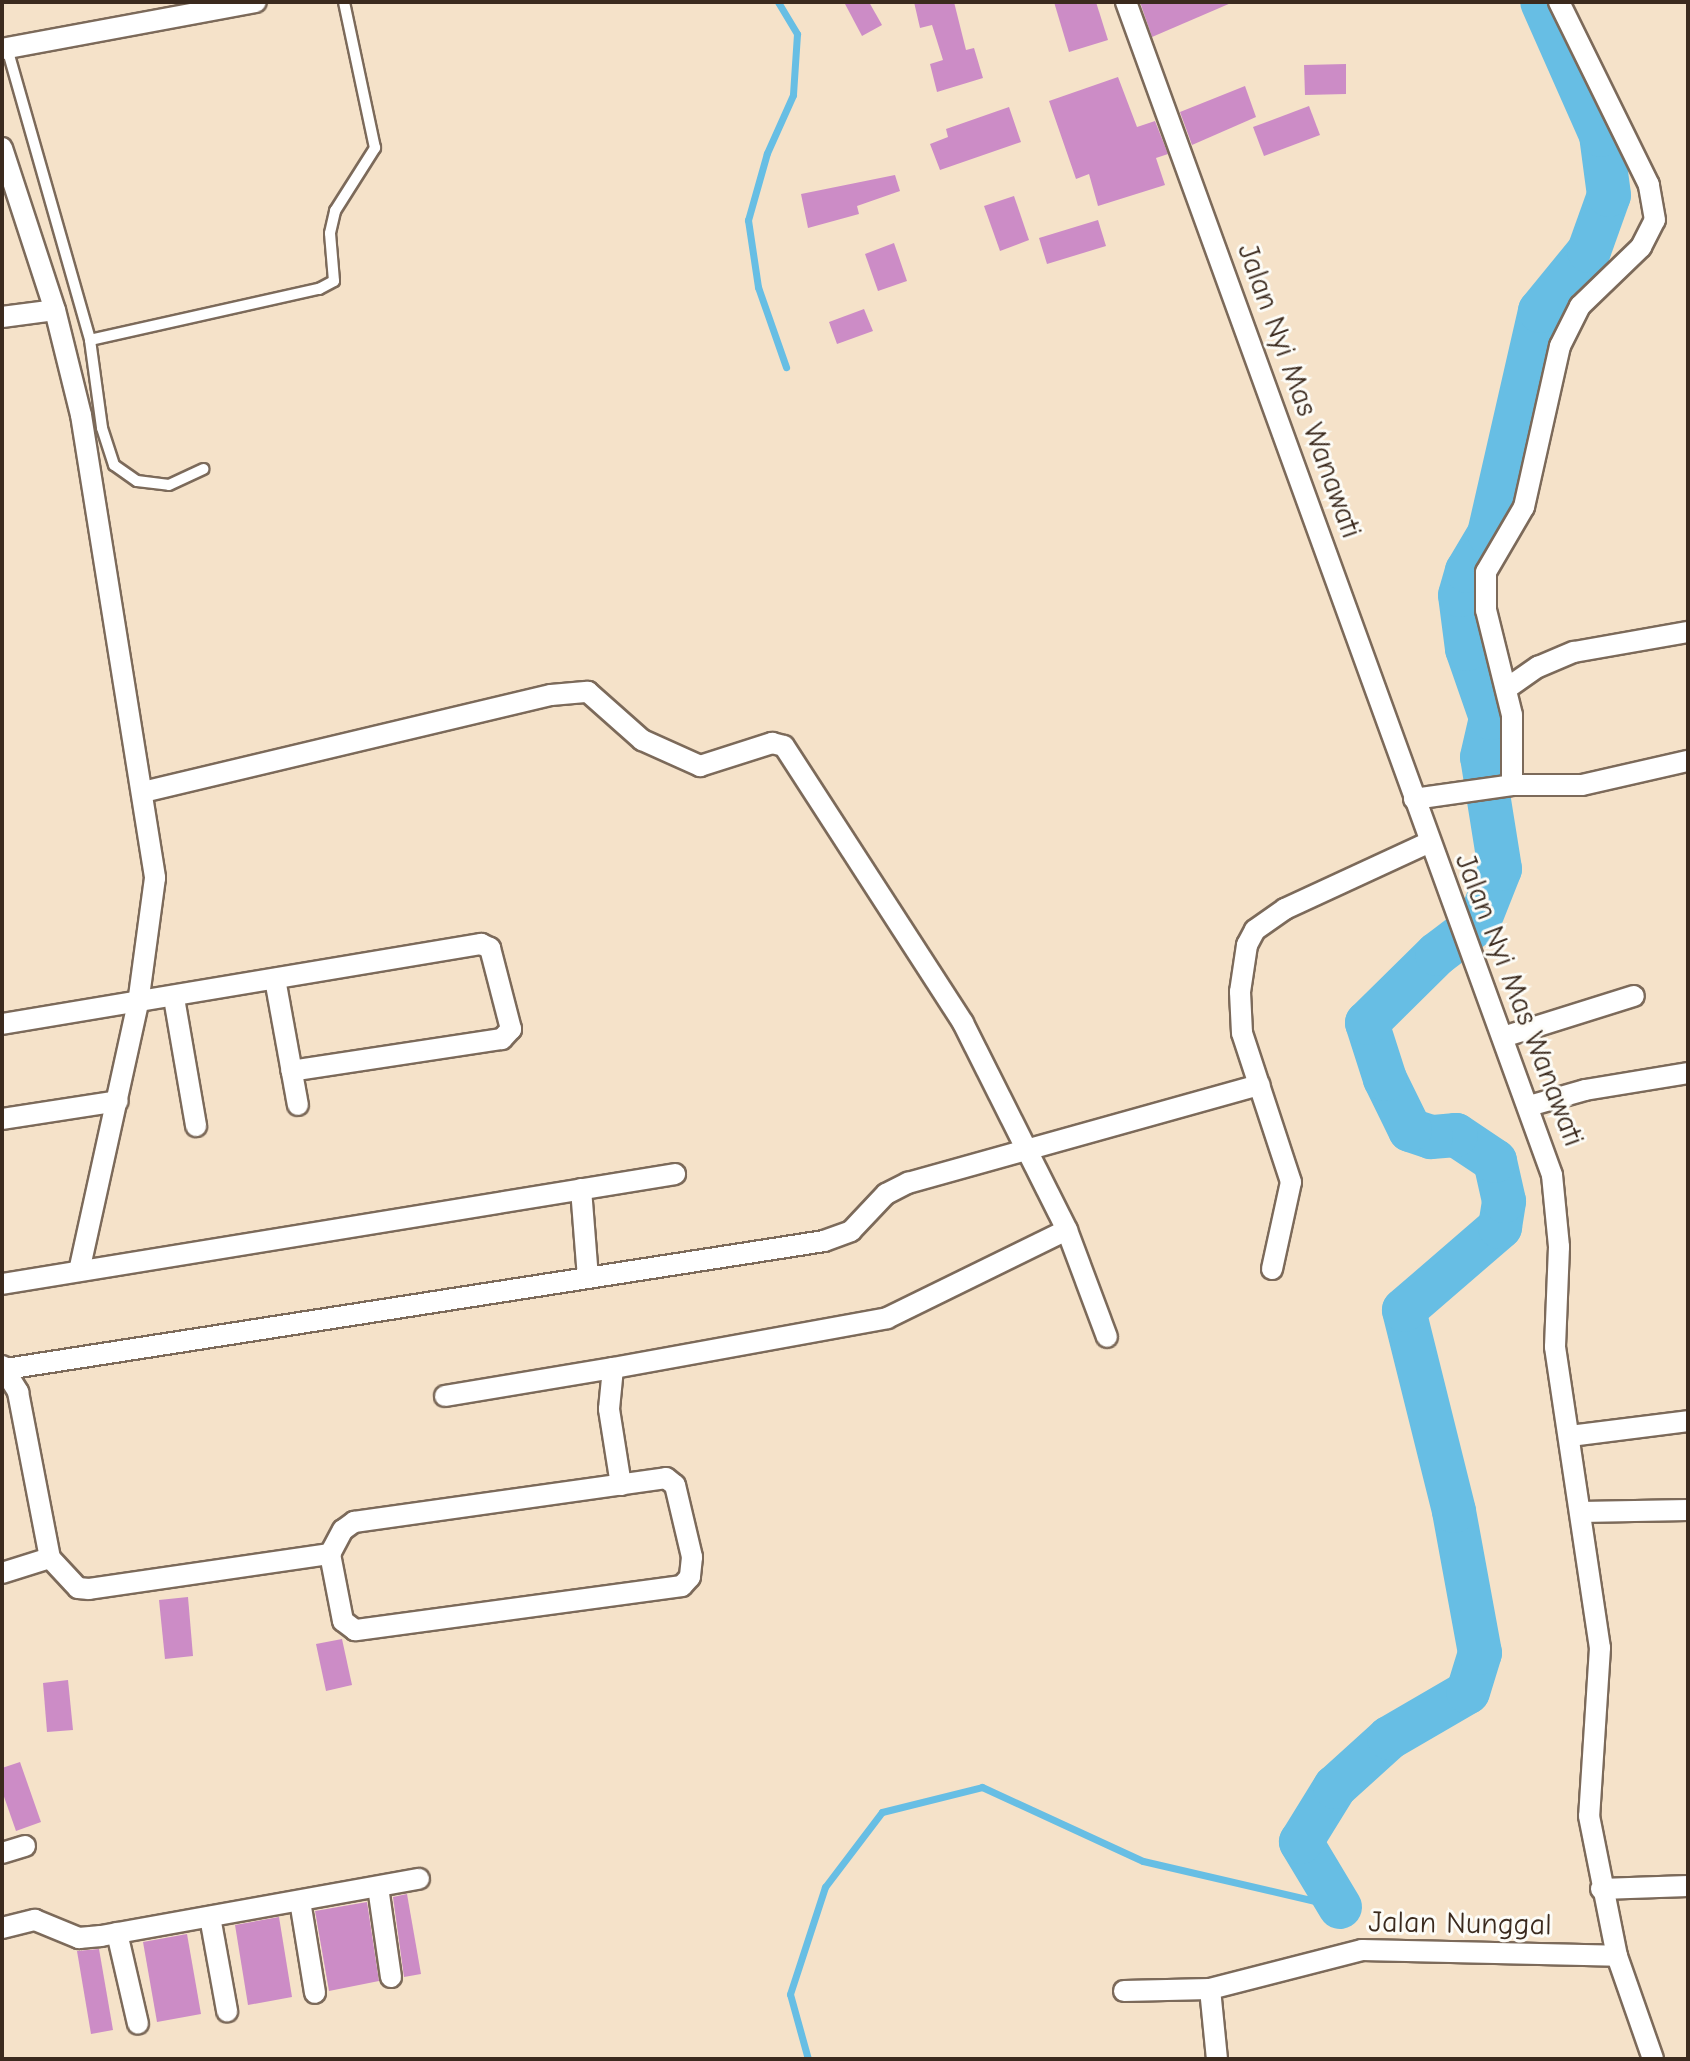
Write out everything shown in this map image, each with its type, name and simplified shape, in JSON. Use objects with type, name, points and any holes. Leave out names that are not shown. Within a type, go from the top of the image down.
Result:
[{"type":"street","points":[[5,49],[256,2]]},
{"type":"street","name":"Jalan Nyi Mas Wanawati","points":[[1126,2],[1473,968],[1529,1106],[1557,1201],[1555,1347],[1600,1648],[1589,1816],[1601,1889],[1617,1956],[1653,2059]]},
{"type":"street","points":[[1507,786],[1514,737],[1506,689],[1486,610],[1486,572],[1524,507],[1560,346],[1580,306],[1641,247],[1655,220],[1649,185],[1559,2]]},
{"type":"street","points":[[2,148],[55,310],[81,415],[155,878],[138,1003],[79,1271]]},
{"type":"street","points":[[2,317],[55,310]]},
{"type":"street","points":[[1506,689],[1538,667],[1574,652],[1688,632]]},
{"type":"street","points":[[143,792],[551,695],[588,692],[642,740],[700,766],[772,743],[784,746],[942,987],[1022,1148],[1067,1230],[1107,1337]]},
{"type":"street","points":[[1414,799],[1507,786],[1582,785],[1688,761]]},
{"type":"street","points":[[1272,1269],[1291,1182],[1242,1033],[1240,992],[1247,945],[1255,930],[1324,888],[1428,843]]},
{"type":"street","points":[[2,1024],[484,945],[492,953],[511,1029],[502,1039],[291,1071]]},
{"type":"street","points":[[275,979],[298,1105]]},
{"type":"street","points":[[1503,1037],[1634,996]]},
{"type":"street","points":[[174,998],[196,1126]]},
{"type":"street","points":[[1529,1106],[1585,1090],[1688,1073]]},
{"type":"street","points":[[330,1554],[89,1589],[78,1588],[50,1558],[18,1392],[4,1367],[824,1241],[851,1231],[886,1194],[908,1183],[1022,1148],[1260,1085]]},
{"type":"street","points":[[2,1119],[118,1101]]},
{"type":"street","points":[[2,1284],[675,1174]]},
{"type":"street","points":[[581,1189],[588,1278]]},
{"type":"street","points":[[445,1396],[887,1318],[1067,1230]]},
{"type":"street","points":[[613,1368],[609,1409],[621,1485]]},
{"type":"street","points":[[1570,1436],[1688,1421]]},
{"type":"street","points":[[666,1478],[675,1485],[692,1557],[690,1577],[682,1586],[355,1630],[343,1621],[330,1554],[343,1530],[374,1517],[666,1478]]},
{"type":"street","points":[[1581,1512],[1688,1510]]},
{"type":"street","points":[[2,1573],[50,1558]]},
{"type":"street","points":[[2,1853],[25,1846]]},
{"type":"street","points":[[2,1928],[35,1920],[79,1938],[419,1879]]},
{"type":"street","points":[[1601,1889],[1688,1886]]},
{"type":"street","points":[[378,1887],[391,1977]]},
{"type":"street","points":[[300,1901],[315,1993]]},
{"type":"street","points":[[210,1917],[227,2011]]},
{"type":"street","points":[[117,1933],[138,2024]]},
{"type":"street","name":"Jalan Nunggal","points":[[1124,1991],[1210,1989],[1362,1950],[1617,1956]]},
{"type":"street","points":[[1210,1989],[1217,2059]]},
{"type":"lane","points":[[90,340],[319,289],[334,281],[330,233],[335,211],[375,148],[344,2]]},
{"type":"lane","points":[[5,49],[90,340],[102,428],[114,465],[137,481],[169,485],[204,469]]},
{"type":"building","points":[[844,2],[869,2],[882,25],[862,36]]},
{"type":"building","points":[[914,2],[954,2],[966,50],[974,48],[983,78],[937,92],[930,64],[943,60],[932,25],[920,28]]},
{"type":"building","points":[[1054,2],[1096,2],[1108,40],[1069,52]]},
{"type":"building","points":[[1140,2],[1231,2],[1231,3],[1152,37]]},
{"type":"building","points":[[1346,64],[1346,94],[1305,95],[1304,65]]},
{"type":"building","points":[[1118,77],[1137,127],[1155,121],[1168,154],[1156,158],[1165,185],[1098,206],[1089,174],[1076,179],[1049,101]]},
{"type":"building","points":[[1245,86],[1256,117],[1192,145],[1180,112]]},
{"type":"building","points":[[1309,106],[1320,135],[1264,156],[1253,127]]},
{"type":"building","points":[[1009,107],[1021,142],[940,170],[930,144],[948,137],[946,129]]},
{"type":"building","points":[[895,175],[900,191],[857,206],[859,214],[808,228],[801,194]]},
{"type":"building","points":[[1014,196],[1029,240],[1000,251],[984,206]]},
{"type":"building","points":[[1098,220],[1106,246],[1047,264],[1039,238]]},
{"type":"building","points":[[894,243],[907,281],[878,291],[865,254]]},
{"type":"building","points":[[864,309],[873,331],[837,344],[829,322]]},
{"type":"building","points":[[188,1597],[193,1656],[165,1659],[159,1600]]},
{"type":"building","points":[[342,1639],[352,1685],[326,1691],[316,1644]]},
{"type":"building","points":[[68,1680],[73,1730],[47,1732],[43,1683]]},
{"type":"building","points":[[20,1762],[41,1822],[16,1831],[2,1791],[2,1768]]},
{"type":"building","points":[[407,1894],[421,1974],[404,1977],[393,1897]]},
{"type":"building","points":[[367,1902],[379,1981],[329,1991],[315,1911]]},
{"type":"building","points":[[279,1917],[292,1997],[248,2005],[235,1925]]},
{"type":"building","points":[[187,1934],[201,2014],[157,2022],[143,1942]]},
{"type":"building","points":[[99,1949],[113,2030],[91,2034],[77,1951]]},
{"type":"waterway","points":[[778,2],[797,34],[793,95],[767,153],[748,220],[758,287],[786,367]]},
{"type":"waterway","points":[[1340,1907],[1301,1842],[1335,1787],[1389,1738],[1468,1692],[1480,1653],[1454,1511],[1404,1310],[1500,1227],[1504,1201],[1495,1161],[1456,1135],[1431,1137],[1410,1130],[1385,1079],[1367,1023],[1437,954],[1479,922],[1500,869],[1482,757],[1491,718],[1467,649],[1460,595],[1467,571],[1489,534],[1540,311],[1589,251],[1609,195],[1601,135],[1542,2]]},
{"type":"waterway","points":[[808,2059],[790,1994],[825,1887],[882,1812],[982,1787],[1143,1861],[1340,1907]]}]
